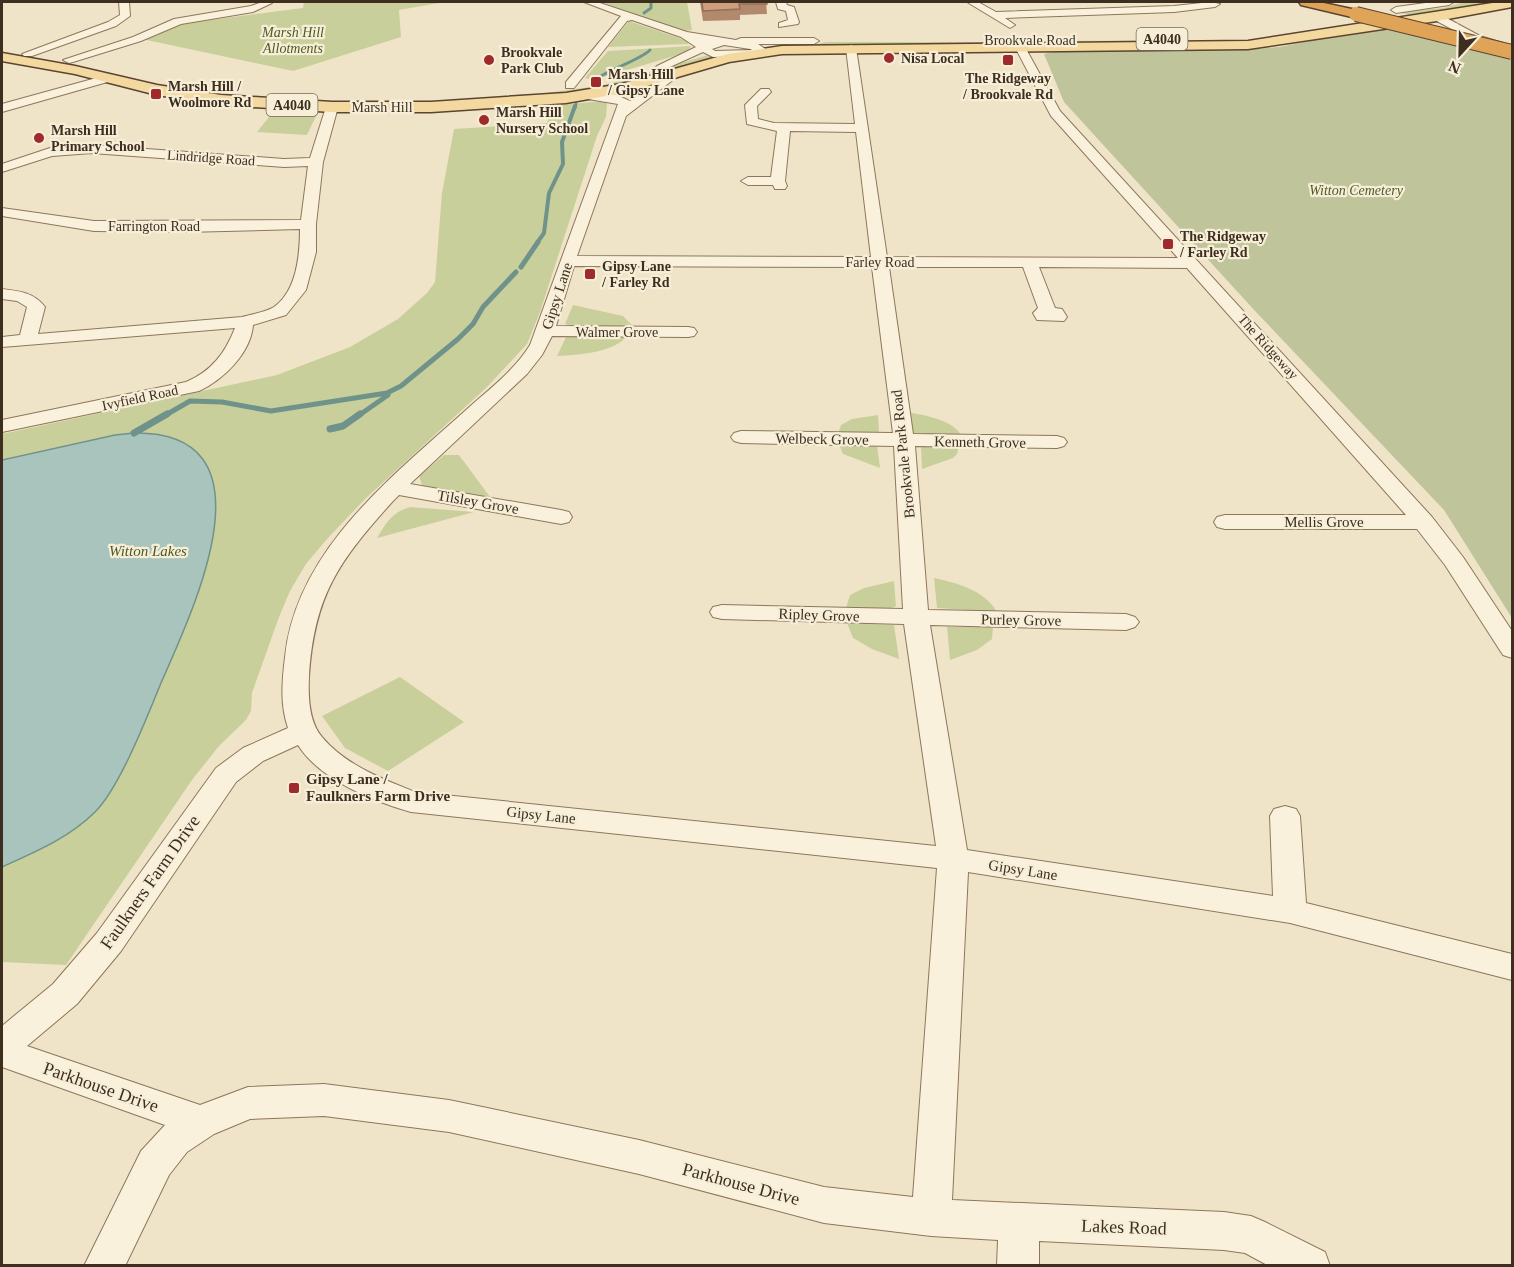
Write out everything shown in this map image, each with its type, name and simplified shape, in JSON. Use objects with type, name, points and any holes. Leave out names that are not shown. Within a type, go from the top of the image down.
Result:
[{"type":"highway","points":[[1305,2],[1512,54]]},
{"type":"highway","points":[[1332,2],[1512,46]]},
{"type":"main road","name":"Brookvale Road","points":[[757,49],[814,41],[1248,45],[1381,26],[1512,3]]},
{"type":"main road","name":"Brookvale Road","points":[[757,49],[1019,44]]},
{"type":"main road","name":"Marsh Hill","points":[[2,50],[69,60],[184,87],[231,94],[294,100],[380,102],[526,96],[702,64],[757,49]]},
{"type":"main road","name":"Marsh Hill","points":[[2,57],[75,70],[157,90],[221,100],[332,106],[476,105],[535,102],[623,88],[669,70],[706,50],[757,49]]},
{"type":"main road","points":[[107,79],[126,73]]},
{"type":"street","points":[[28,54],[112,24],[125,16],[124,2]]},
{"type":"street","points":[[589,2],[685,35],[728,41],[757,49]]},
{"type":"street","points":[[782,2],[782,7],[790,9],[794,22],[778,25],[784,27],[774,29],[773,33],[782,40]]},
{"type":"street","points":[[972,2],[996,15],[1174,9],[1215,4]]},
{"type":"street","points":[[1096,2],[1107,10]]},
{"type":"street","points":[[1396,10],[1449,2]]},
{"type":"street","points":[[69,60],[137,39],[178,21],[253,9],[267,3]]},
{"type":"street","name":"The Ridgeway","points":[[996,15],[1008,22],[1055,113],[1424,522],[1455,562],[1512,650]]},
{"type":"street","points":[[570,85],[623,19],[632,17]]},
{"type":"street","points":[[1437,17],[1476,38],[1512,46]]},
{"type":"street","points":[[1381,26],[1512,54]]},
{"type":"street","points":[[685,35],[706,50],[728,41],[814,41]]},
{"type":"street","name":"Brookvale Park Road","points":[[851,48],[904,441],[916,618],[954,859]]},
{"type":"street","points":[[620,114],[669,70]]},
{"type":"street","points":[[2,108],[107,79]]},
{"type":"street","points":[[586,95],[614,98],[624,102],[620,114]]},
{"type":"street","points":[[766,95],[752,105],[752,121],[766,126],[863,128]]},
{"type":"street","points":[[2,342],[243,322],[280,311],[298,290],[308,252],[308,224],[316,162],[332,106]]},
{"type":"street","name":"Gipsy Lane","points":[[620,114],[568,261],[547,331],[532,356],[365,518],[336,556],[313,594],[303,620],[295,687],[296,711],[320,754],[347,773],[411,802],[954,859],[1290,911],[1512,968]]},
{"type":"street","points":[[748,181],[779,184],[784,127]]},
{"type":"street","name":"Lindridge Road","points":[[2,168],[50,152],[92,149],[284,163],[316,162]]},
{"type":"street","name":"Farrington Road","points":[[2,212],[94,226],[184,227],[308,224]]},
{"type":"street","name":"Farley Road","points":[[568,261],[1192,263]]},
{"type":"street","points":[[1029,263],[1048,311]]},
{"type":"street","points":[[2,294],[27,298],[34,303],[36,307],[28,339]]},
{"type":"street","name":"Ivyfield Road","points":[[2,426],[192,387],[205,382],[226,366],[244,329],[243,322]]},
{"type":"street","name":"Walmer Grove","points":[[547,331],[688,332]]},
{"type":"street","name":"Welbeck Grove","points":[[741,437],[904,441]]},
{"type":"street","name":"Kenneth Grove","points":[[904,441],[1057,442]]},
{"type":"street","name":"Tilsley Grove","points":[[395,488],[561,517]]},
{"type":"street","name":"Mellis Grove","points":[[1225,522],[1424,522]]},
{"type":"street","name":"Ripley Grove","points":[[722,612],[916,618]]},
{"type":"street","name":"Purley Grove","points":[[916,618],[1126,622]]},
{"type":"street","name":"Faulkners Farm Drive","points":[[2,1046],[73,986],[109,942],[230,770],[260,749],[306,732]]},
{"type":"street","points":[[1285,816],[1290,911]]},
{"type":"street","points":[[931,1218],[954,859]]},
{"type":"street","name":"Parkhouse Drive","points":[[2,1052],[201,1122]]},
{"type":"street","name":"Parkhouse Drive","points":[[104,1266],[155,1163],[174,1140],[201,1122],[238,1106],[259,1102],[324,1100],[426,1113],[639,1157],[824,1205],[931,1218]]},
{"type":"street","name":"Lakes Road","points":[[931,1218],[1224,1231],[1251,1235],[1310,1266]]},
{"type":"street","points":[[1018,1222],[1018,1266]]},
{"type":"green space","name":"Marsh Hill Allotments","points":[[304,2],[445,2],[399,10],[401,37],[293,71],[142,39],[177,24],[303,8]]},
{"type":"green space","points":[[601,2],[687,2],[692,30],[684,31]]},
{"type":"green space","points":[[1465,2],[1496,2],[1418,17],[1397,12],[1443,8]]},
{"type":"green space","points":[[629,21],[688,41],[688,44],[608,47]]},
{"type":"green space","name":"Witton Cemetery","points":[[1382,26],[1512,58],[1512,618],[1444,510],[1256,312],[1064,102],[1044,54],[1056,51],[1242,50],[1280,47]]},
{"type":"green space","points":[[1262,40],[1233,44],[1031,43],[1036,41]]},
{"type":"green space","points":[[825,42],[997,42],[1002,44],[811,46]]},
{"type":"green space","points":[[691,46],[688,52],[593,80],[585,78],[608,51]]},
{"type":"green space","points":[[708,55],[719,57],[596,91],[517,97],[605,85]]},
{"type":"green space","points":[[170,101],[212,101],[320,111],[210,107]]},
{"type":"green space","name":"Witton Lakes","points":[[601,101],[607,103],[606,117],[597,136],[540,312],[527,344],[486,388],[366,498],[306,564],[290,591],[279,617],[252,693],[251,711],[246,720],[219,746],[192,780],[66,965],[2,962],[2,434],[277,375],[350,347],[398,319],[427,293],[435,282],[442,193],[454,129],[547,123],[552,106]]},
{"type":"green space","points":[[273,112],[307,113],[316,116],[307,135],[257,132]]},
{"type":"green space","points":[[573,305],[623,316],[633,326],[631,329],[576,328],[565,324]]},
{"type":"green space","points":[[628,334],[623,340],[606,349],[585,354],[557,356],[567,335]]},
{"type":"green space","points":[[911,413],[946,422],[962,436],[912,434]]},
{"type":"green space","points":[[878,415],[879,432],[871,435],[838,434],[841,425],[852,419]]},
{"type":"green space","points":[[839,444],[877,445],[880,468],[843,454]]},
{"type":"green space","points":[[921,446],[959,446],[953,458],[922,469]]},
{"type":"green space","points":[[444,455],[459,455],[490,497],[436,490],[422,485],[419,476]]},
{"type":"green space","points":[[410,507],[474,512],[377,538],[394,515]]},
{"type":"green space","points":[[934,578],[961,585],[978,593],[997,612],[937,608]]},
{"type":"green space","points":[[894,581],[896,606],[886,610],[846,608],[850,595],[864,588]]},
{"type":"green space","points":[[847,623],[894,625],[899,659],[872,649],[853,638]]},
{"type":"green space","points":[[947,627],[993,627],[992,639],[977,650],[950,660]]},
{"type":"green space","points":[[400,677],[464,722],[388,771],[345,748],[322,716]]},
{"type":"water","name":"Witton Lakes","points":[[134,433],[178,440],[204,461],[215,493],[214,531],[205,572],[141,732],[104,801],[85,821],[63,837],[2,867],[2,460],[115,435]]},
{"type":"building","points":[[702,2],[766,2],[767,4],[739,4],[740,9],[703,11]]},
{"type":"waterway","points":[[644,13],[651,8],[651,2]]},
{"type":"waterway","points":[[601,76],[650,50]]},
{"type":"waterway","points":[[575,108],[576,104]]},
{"type":"waterway","points":[[537,243],[544,233],[549,193],[563,164],[562,142],[575,106]]},
{"type":"waterway","points":[[521,267],[538,242]]},
{"type":"waterway","points":[[164,416],[190,401],[222,402],[271,411],[387,393],[401,386],[458,339],[473,324],[483,307],[516,272]]},
{"type":"waterway","points":[[358,416],[388,395]]},
{"type":"waterway","points":[[134,433],[167,414]]},
{"type":"waterway","points":[[330,429],[343,426],[360,414]]},
{"type":"place","name":"Nisa Local","points":[[889,58]]},
{"type":"place","name":"Brookvale Park Club","points":[[489,60]]},
{"type":"place","name":"The Ridgeway / Brookvale Rd","points":[[1008,60]]},
{"type":"place","name":"Marsh Hill / Gipsy Lane","points":[[596,82]]},
{"type":"place","name":"Marsh Hill / Woolmore Rd","points":[[156,94]]},
{"type":"place","name":"Marsh Hill Nursery School","points":[[484,120]]},
{"type":"place","name":"Marsh Hill Primary School","points":[[39,138]]},
{"type":"place","name":"The Ridgeway / Farley Rd","points":[[1168,244]]},
{"type":"place","name":"Gipsy Lane / Farley Rd","points":[[590,274]]},
{"type":"place","name":"Gipsy Lane / Faulkners Farm Drive","points":[[294,788]]}]
